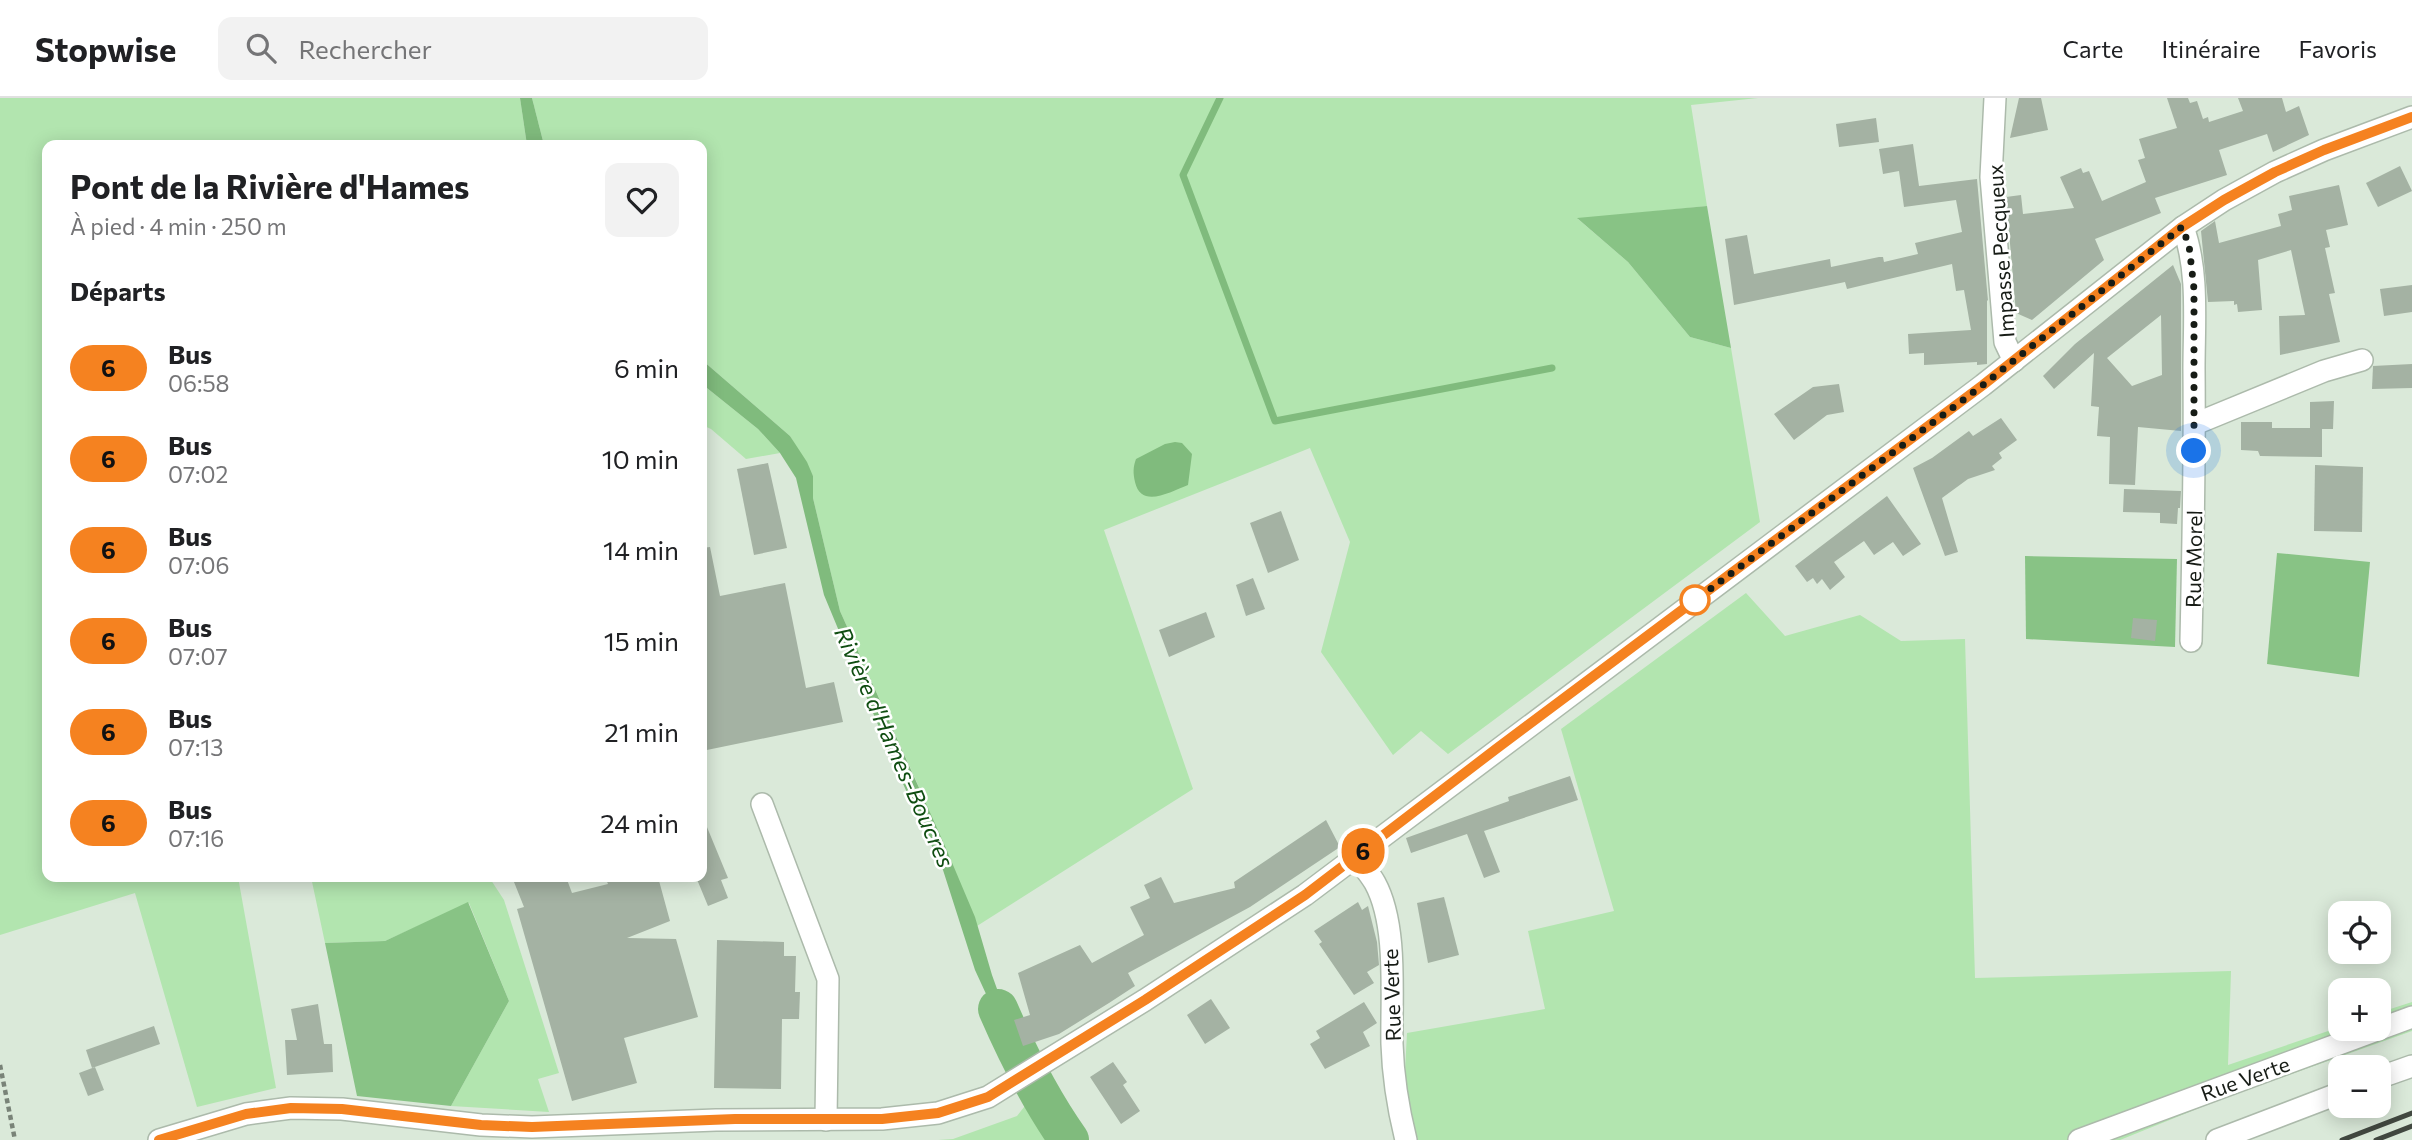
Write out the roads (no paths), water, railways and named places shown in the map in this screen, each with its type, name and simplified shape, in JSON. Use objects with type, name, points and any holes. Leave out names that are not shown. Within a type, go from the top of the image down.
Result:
[{"type":"street","name":"Impasse Pecqueux","points":[[1996,98],[1991,177],[2005,342],[2014,360]]},
{"type":"street","points":[[159,1140],[246,1114],[312,1108],[496,1126],[729,1119],[882,1119],[938,1113],[1002,1090],[1305,895],[2014,360],[2182,227],[2275,172],[2334,146],[2412,117]]},
{"type":"street","name":"Rue Morel","points":[[2182,227],[2189,245],[2194,289],[2195,424],[2191,641]]},
{"type":"street","points":[[2195,424],[2324,371],[2362,360]]},
{"type":"street","points":[[762,804],[828,979],[826,1119]]},
{"type":"street","name":"Rue Verte","points":[[1356,857],[1375,882],[1385,912],[1391,957],[1393,1065],[1406,1140]]},
{"type":"street","name":"Rue Verte","points":[[2079,1140],[2412,1017]]},
{"type":"street","points":[[2391,1074],[2412,1066]]},
{"type":"street","points":[[2217,1140],[2328,1098]]},
{"type":"water","points":[[520,98],[532,98],[543,140],[526,140]]},
{"type":"water","points":[[707,364],[790,436],[807,462],[813,476],[813,498],[840,611],[975,917],[1010,1025],[1028,1056],[1016,1059],[975,970],[943,870],[898,773],[824,595],[796,478],[780,453],[758,429],[707,388]]},
{"type":"water","points":[[1182,443],[1192,454],[1188,485],[1157,496],[1143,495],[1135,482],[1136,459],[1165,444]]},
{"type":"water","points":[[1048,1093],[1084,1140],[1052,1140],[1028,1102]]},
{"type":"waterway","points":[[1220,98],[1183,175],[1275,421],[1552,368]]},
{"type":"waterway","name":"Rivière d'Hames-Boucres","points":[[998,1009],[1030,1076],[1069,1140]]},
{"type":"railway","points":[[2342,1140],[2412,1113]]},
{"type":"railway","points":[[2376,1140],[2412,1126]]}]
